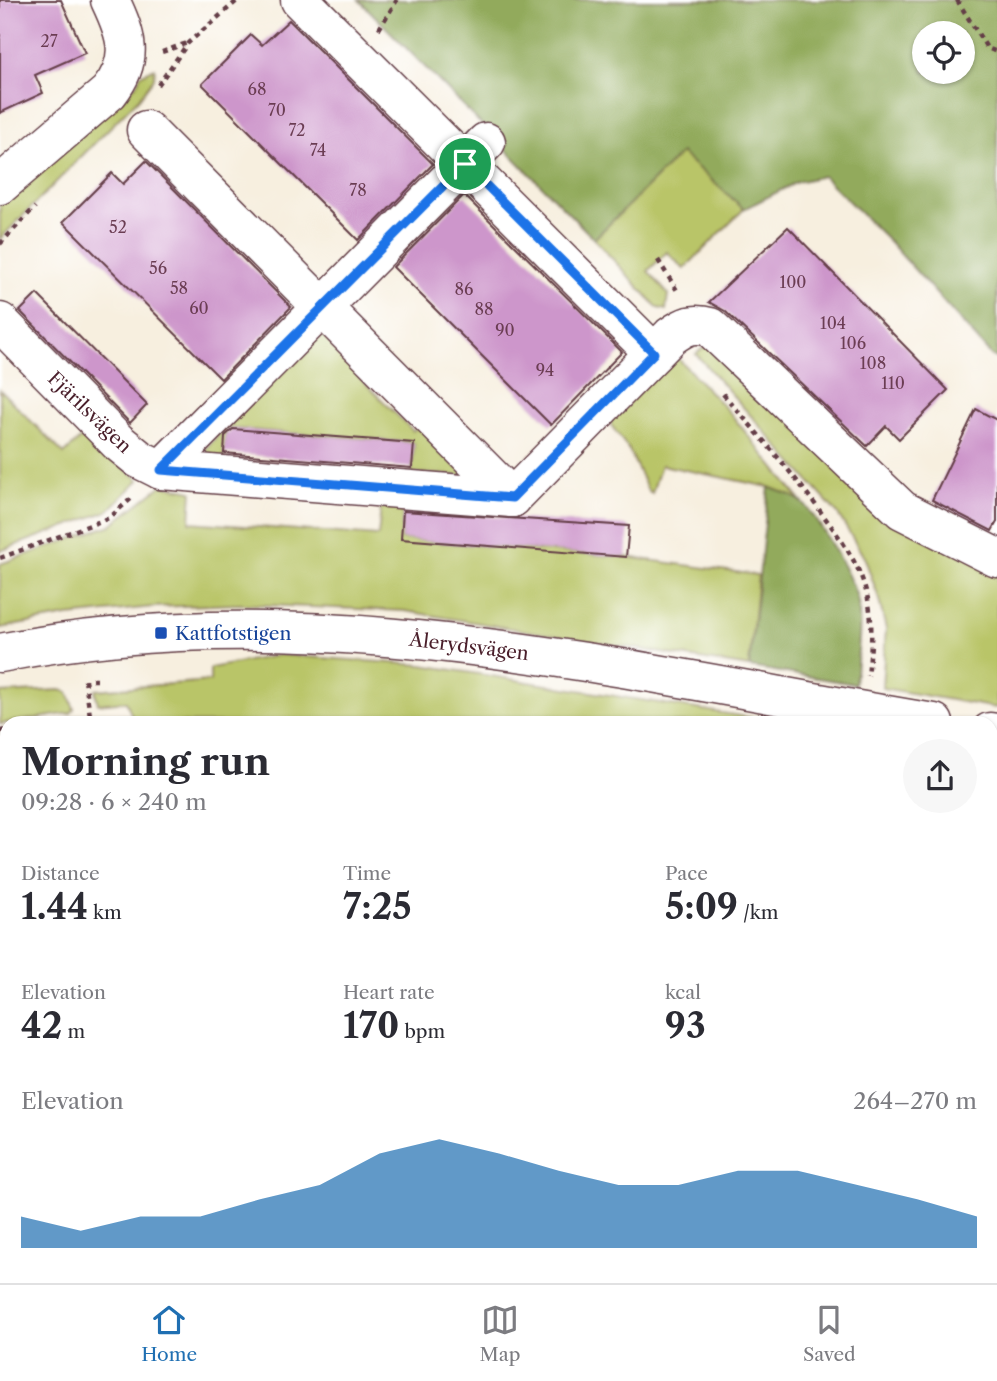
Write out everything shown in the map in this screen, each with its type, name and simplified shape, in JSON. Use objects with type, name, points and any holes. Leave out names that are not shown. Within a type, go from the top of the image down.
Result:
[{"type":"street","points":[[0,185],[109,92],[120,78],[127,62],[127,47],[110,0]]},
{"type":"street","points":[[300,0],[476,153],[662,344]]},
{"type":"street","points":[[146,130],[512,498],[662,344],[684,326],[696,323],[710,327],[902,510],[997,558]]},
{"type":"street","points":[[161,470],[476,153]]},
{"type":"street","name":"Fjärilsvägen","points":[[0,322],[118,442],[139,459],[161,470],[512,498]]},
{"type":"street","name":"Ålerydsvägen","points":[[0,653],[92,638],[161,633],[236,629],[336,632],[414,638],[527,653],[893,716]]},
{"type":"path","points":[[381,27],[397,0]]},
{"type":"path","points":[[957,0],[987,48],[997,52]]},
{"type":"path","points":[[717,388],[811,498],[842,540],[857,568],[867,595],[871,618],[872,645],[867,686]]},
{"type":"path","points":[[0,558],[109,518],[161,470]]},
{"type":"path","points":[[85,680],[90,716]]},
{"type":"green space","points":[[359,0],[997,0],[997,359],[890,242],[823,176],[797,182],[744,209],[681,153],[594,239]]},
{"type":"green space","points":[[155,68],[154,78],[139,98],[0,239],[0,204],[127,95],[138,82],[140,75]]},
{"type":"green space","points":[[681,153],[744,209],[684,269],[667,252],[648,271],[668,294],[666,310],[658,308],[594,239]]},
{"type":"green space","points":[[313,327],[370,366],[359,377],[413,431],[425,421],[470,476],[412,473],[414,443],[226,428],[224,458],[209,457],[205,450]]},
{"type":"green space","points":[[712,340],[997,566],[997,708],[882,688],[886,629],[865,559],[838,514],[696,354]]},
{"type":"green space","points":[[673,353],[730,413],[801,501],[769,487],[661,465],[652,493],[648,491],[629,450],[611,425],[610,416]]},
{"type":"green space","points":[[0,390],[64,454],[86,433],[139,480],[108,511],[0,551]]},
{"type":"green space","points":[[162,485],[192,491],[190,522],[378,536],[381,507],[403,509],[401,539],[626,557],[758,575],[749,667],[405,611],[240,604],[153,607],[68,616],[0,628],[0,564],[111,525]]},
{"type":"green space","points":[[769,487],[800,500],[810,511],[850,580],[859,612],[855,684],[749,667]]},
{"type":"green space","points":[[280,655],[422,665],[741,716],[132,716],[126,701],[98,704],[95,690],[210,681],[210,668]]},
{"type":"green space","points":[[60,690],[68,692],[74,709],[71,713],[52,716],[0,716],[0,693]]},
{"type":"building","points":[[0,0],[61,0],[85,53],[35,75],[43,93],[0,113]]},
{"type":"building","points":[[289,20],[433,164],[358,240],[202,84],[251,35],[262,45]]},
{"type":"building","points":[[146,161],[291,307],[221,379],[63,222],[112,173],[123,184]]},
{"type":"building","points":[[464,195],[622,352],[551,425],[393,267]]},
{"type":"building","points":[[788,227],[948,390],[899,439],[886,426],[867,446],[725,311],[709,302]]},
{"type":"building","points":[[37,294],[147,405],[130,423],[20,311]]},
{"type":"building","points":[[976,409],[997,420],[997,522],[992,531],[932,500]]},
{"type":"building","points":[[233,429],[414,443],[412,468],[224,453],[225,436]]},
{"type":"building","points":[[403,511],[629,526],[626,557],[401,539]]},
{"type":"place","name":"Kattfotstigen","points":[[161,633]]},
{"type":"route","points":[[465,164],[654,353],[512,498],[161,470],[322,308],[465,164]]}]
